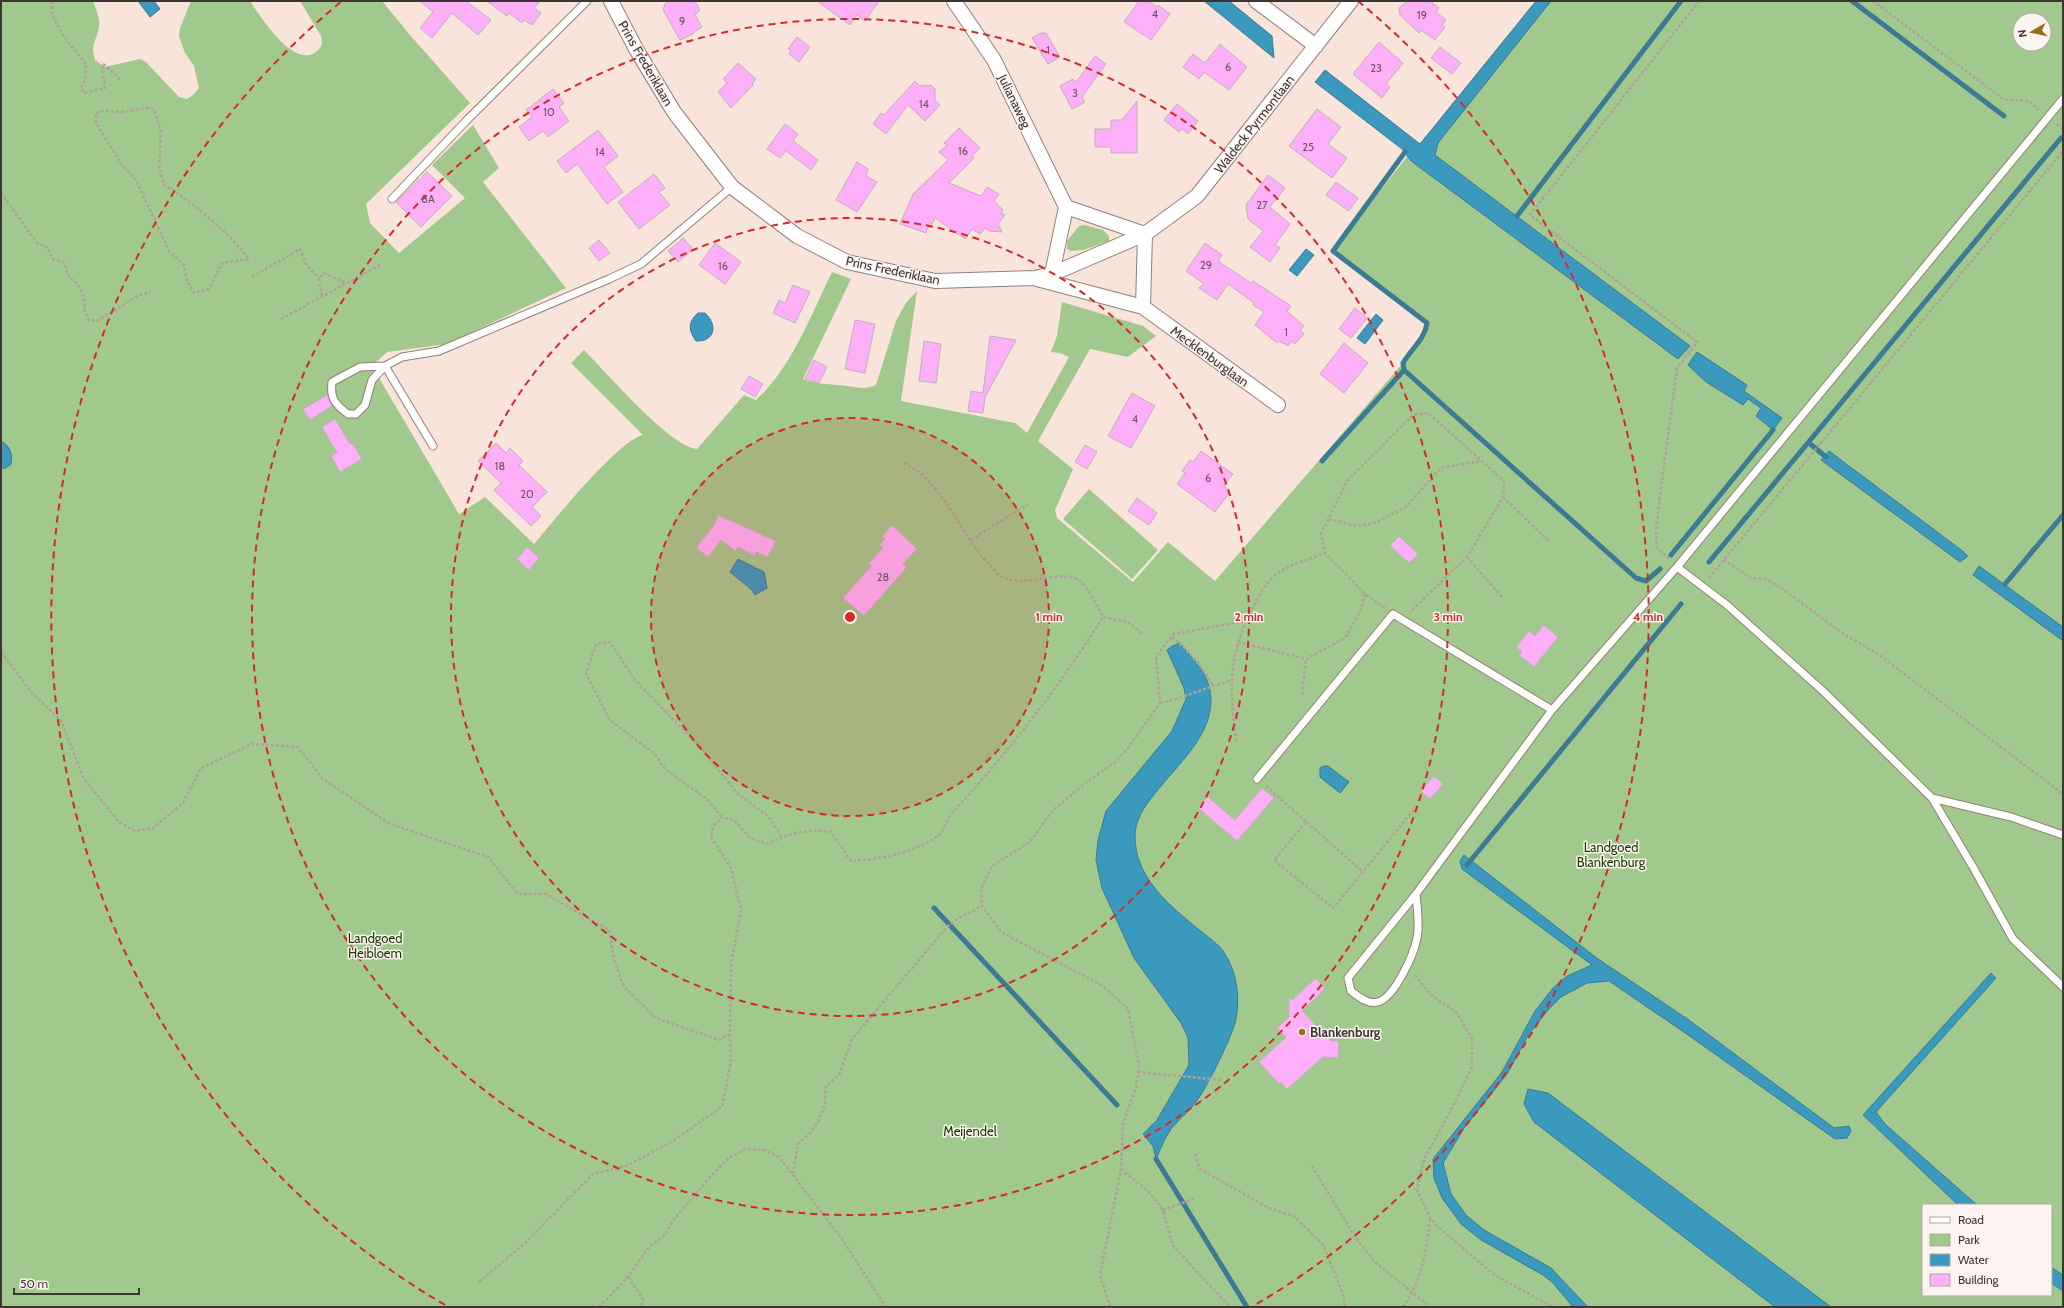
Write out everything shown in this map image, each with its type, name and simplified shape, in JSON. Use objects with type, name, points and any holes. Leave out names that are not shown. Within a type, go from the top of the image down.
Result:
[{"type":"street","name":"Prins Frederiklaan","points":[[611,1],[636,49],[674,112],[732,187],[797,236],[847,262],[935,281],[1035,278],[1052,274],[1146,234]]},
{"type":"street","name":"Julianaweg","points":[[954,1],[994,60],[1066,207]]},
{"type":"street","points":[[1256,1],[1316,46]]},
{"type":"street","name":"Waldeck Pyrmontlaan","points":[[1146,234],[1197,196],[1351,1]]},
{"type":"street","points":[[1052,274],[1066,207],[1146,234],[1143,307]]},
{"type":"street","name":"Mecklenburglaan","points":[[1035,278],[1143,307],[1278,405]]},
{"type":"lane","points":[[392,199],[466,122],[587,1]]},
{"type":"lane","points":[[1416,894],[1418,937],[1408,963],[1391,994],[1378,1002],[1365,1001],[1351,991],[1348,978],[1416,894],[1552,710],[1677,567],[2063,99]]},
{"type":"lane","points":[[385,366],[360,367],[332,382],[331,395],[338,406],[348,414],[356,414],[365,405],[372,380],[385,366],[402,358],[439,351],[641,264],[732,187]]},
{"type":"lane","points":[[385,366],[433,446]]},
{"type":"lane","points":[[1677,567],[1726,605],[1824,692],[1932,798],[1973,867],[2012,939],[2063,987]]},
{"type":"lane","points":[[1257,779],[1393,614],[1552,710]]},
{"type":"lane","points":[[1932,798],[2011,817],[2063,835]]},
{"type":"path","points":[[52,1],[51,10],[62,33],[86,64],[85,79],[81,88],[84,93],[105,88],[105,81],[102,73],[103,64],[120,80]]},
{"type":"path","points":[[1677,567],[1657,548],[1656,531],[1677,368],[1697,342],[1530,215],[1699,1]]},
{"type":"path","points":[[1873,1],[2003,99],[2029,101],[2047,118],[2063,129]]},
{"type":"path","points":[[146,108],[154,109],[161,132],[159,167],[164,185],[176,192],[235,241],[249,259],[222,263],[209,289],[194,293],[186,278],[184,265],[169,251],[136,180],[122,165],[96,123],[96,113],[103,111],[122,112],[146,108]]},
{"type":"path","points":[[1702,586],[2063,151]]},
{"type":"path","points":[[1,193],[37,243],[48,248],[53,259],[65,263],[66,274],[81,289],[84,312],[89,320],[97,321],[139,295],[151,292]]},
{"type":"path","points":[[252,278],[300,249],[306,264],[320,279],[322,296]]},
{"type":"path","points":[[281,319],[382,264]]},
{"type":"path","points":[[320,279],[324,273],[346,283]]},
{"type":"path","points":[[1393,614],[1365,594],[1326,553],[1321,534],[1347,481],[1413,415],[1428,413],[1504,481],[1503,497],[1467,557],[1401,619]]},
{"type":"path","points":[[1328,519],[1357,526],[1374,523],[1405,508],[1441,468],[1482,461]]},
{"type":"path","points":[[904,463],[916,469],[947,504],[983,558],[1001,577],[1026,582],[1060,577],[1078,580],[1086,588],[1103,617],[1128,622],[1143,634]]},
{"type":"path","points":[[1503,497],[1549,540]]},
{"type":"path","points":[[971,540],[1028,504]]},
{"type":"path","points":[[1236,741],[1232,709],[1231,672],[1245,621],[1261,592],[1277,574],[1326,553]]},
{"type":"path","points":[[1467,557],[1502,597]]},
{"type":"path","points":[[1724,560],[1751,578],[1766,579],[1783,589],[1842,633],[1878,654],[2063,794]]},
{"type":"path","points":[[1238,642],[1306,659],[1345,638],[1360,612],[1365,594]]},
{"type":"path","points":[[782,837],[768,816],[738,793],[699,746],[635,680],[610,642],[596,644],[586,674],[610,720],[655,754],[665,769],[707,799],[722,817],[735,820],[750,838],[766,844],[782,837],[818,829],[831,832],[851,862],[864,861],[912,849],[939,835],[947,818],[989,772],[1077,660],[1103,617]]},
{"type":"path","points":[[1110,1307],[1100,1275],[1121,1170],[1123,1124],[1136,1087],[1139,1066],[1128,1009],[1103,986],[1001,932],[982,906],[981,889],[992,866],[1030,842],[1052,811],[1084,784],[1114,763],[1128,748],[1160,703],[1156,656],[1174,634],[1245,621]]},
{"type":"path","points":[[1172,637],[1182,645],[1206,674],[1213,686]]},
{"type":"path","points":[[1,652],[31,692],[62,721],[84,779],[119,822],[135,832],[153,828],[183,803],[201,768],[252,744],[298,747],[322,778],[388,823],[488,857],[518,894],[546,894],[609,930],[614,958],[624,987],[656,1018],[719,1040],[730,1034]]},
{"type":"path","points":[[1302,694],[1306,659]]},
{"type":"path","points":[[1160,703],[1231,680]]},
{"type":"path","points":[[1257,779],[1363,872]]},
{"type":"path","points":[[1306,822],[1274,860],[1333,908],[1417,806]]},
{"type":"path","points":[[479,1282],[526,1242],[593,1174],[626,1166],[661,1147],[722,1107],[731,1061],[731,964],[741,910],[731,868],[711,837],[713,826],[722,817]]},
{"type":"path","points":[[793,1174],[798,1144],[818,1122],[825,1105],[826,1086],[839,1075],[852,1039],[947,927],[957,919],[982,906]]},
{"type":"path","points":[[1408,963],[1414,974],[1430,994],[1457,1014],[1472,1038],[1472,1067],[1449,1114],[1424,1159],[1417,1190],[1430,1216],[1438,1227],[1496,1276],[1553,1307]]},
{"type":"path","points":[[1138,1072],[1221,1080]]},
{"type":"path","points":[[599,1307],[628,1277],[649,1247],[664,1236],[674,1219],[712,1174],[730,1157],[746,1149],[764,1150],[779,1157],[842,1239],[886,1307]]},
{"type":"path","points":[[1195,1154],[1200,1169],[1269,1208],[1294,1216],[1323,1245],[1344,1294],[1345,1307]]},
{"type":"path","points":[[1312,1166],[1357,1240],[1376,1263],[1412,1294],[1430,1307]]},
{"type":"path","points":[[1121,1170],[1148,1191],[1163,1210],[1173,1246],[1202,1280],[1230,1307]]},
{"type":"path","points":[[1163,1210],[1196,1198]]},
{"type":"path","points":[[1403,1307],[1412,1294],[1423,1263],[1428,1240],[1430,1216]]},
{"type":"path","points":[[628,1277],[643,1299],[641,1307]]},
{"type":"green space","points":[[1,1],[93,1],[98,14],[99,23],[93,49],[95,60],[105,67],[140,59],[146,62],[179,97],[187,99],[199,88],[194,66],[185,53],[179,36],[180,28],[191,1],[250,1],[261,18],[278,38],[297,53],[307,55],[320,49],[322,39],[300,1],[382,1],[470,103],[366,204],[370,223],[399,253],[465,198],[432,165],[473,125],[499,168],[483,182],[566,288],[447,344],[387,352],[372,366],[459,514],[485,497],[534,544],[586,483],[618,451],[632,440],[643,435],[571,363],[584,350],[655,423],[685,445],[697,449],[744,395],[756,400],[769,387],[800,340],[832,272],[851,279],[803,379],[817,383],[858,388],[867,388],[876,385],[896,321],[906,303],[917,291],[901,401],[1015,423],[1027,433],[1069,357],[1060,353],[1051,352],[1057,336],[1062,302],[1143,326],[1156,336],[1128,357],[1090,349],[1038,441],[1073,469],[1055,510],[1057,518],[1133,582],[1168,542],[1215,581],[1403,363],[1421,339],[1427,323],[1333,251],[1409,154],[1433,140],[1542,1],[2063,1],[2063,1307],[1,1307],[1,468],[6,468],[4,443],[1,441]]},
{"type":"green space","points":[[1085,225],[1103,230],[1109,236],[1109,241],[1083,250],[1071,251],[1067,249],[1067,241],[1079,226]]},
{"type":"green space","points":[[1089,489],[1158,550],[1132,579],[1063,519]]},
{"type":"water","points":[[138,1],[154,1],[160,9],[150,17]]},
{"type":"water","points":[[1204,1],[1229,1],[1272,36],[1274,58]]},
{"type":"water","points":[[1536,1],[1551,1],[1438,143],[1435,155],[1690,346],[1678,359],[1411,161],[1402,149],[1315,82],[1325,70],[1420,144]]},
{"type":"water","points":[[1306,249],[1314,255],[1297,276],[1289,270]]},
{"type":"water","points":[[698,313],[705,313],[713,327],[711,336],[702,341],[696,341],[690,330],[692,320]]},
{"type":"water","points":[[1376,314],[1383,320],[1365,344],[1357,338]]},
{"type":"water","points":[[1697,352],[1747,385],[1744,391],[1782,418],[1773,430],[1756,416],[1761,408],[1748,399],[1743,405],[1706,382],[1688,365]]},
{"type":"water","points":[[1,441],[7,445],[12,457],[11,464],[6,468],[1,468]]},
{"type":"water","points":[[1829,451],[1960,549],[1967,555],[1967,557],[1960,562],[1821,460]]},
{"type":"water","points":[[738,559],[764,572],[767,588],[755,595],[751,589],[730,572]]},
{"type":"water","points":[[1979,566],[2063,627],[2063,641],[1973,575]]},
{"type":"water","points":[[1180,643],[1200,667],[1206,678],[1211,699],[1209,715],[1204,730],[1195,744],[1150,800],[1141,814],[1137,823],[1135,834],[1136,849],[1140,863],[1155,888],[1175,910],[1223,950],[1235,977],[1238,1002],[1234,1026],[1214,1072],[1195,1104],[1171,1129],[1156,1159],[1153,1146],[1143,1134],[1157,1120],[1189,1065],[1188,1038],[1181,1023],[1134,958],[1102,888],[1096,860],[1098,840],[1106,811],[1172,731],[1186,699],[1184,688],[1167,650]]},
{"type":"water","points":[[1328,766],[1349,782],[1340,793],[1320,777],[1320,768]]},
{"type":"water","points":[[1464,855],[1598,959],[1689,1020],[1834,1128],[1849,1126],[1851,1131],[1847,1138],[1835,1139],[1609,981],[1587,983],[1561,997],[1548,1010],[1529,1034],[1507,1074],[1464,1128],[1443,1163],[1451,1194],[1466,1215],[1484,1230],[1551,1268],[1588,1307],[1573,1307],[1553,1283],[1543,1275],[1481,1240],[1461,1224],[1442,1198],[1434,1178],[1433,1159],[1502,1072],[1535,1011],[1553,988],[1567,976],[1592,965],[1462,869],[1460,861]]},
{"type":"water","points":[[1991,973],[1996,978],[1876,1112],[1885,1124],[1976,1204],[1957,1204],[1863,1115]]},
{"type":"water","points":[[1528,1089],[1548,1093],[1831,1307],[1775,1307],[1534,1122],[1524,1104]]},
{"type":"water","points":[[2052,1268],[2063,1275],[2063,1291],[2052,1284]]},
{"type":"building","points":[[420,1],[466,1],[491,20],[478,35],[452,13],[432,38],[420,28],[433,12]]},
{"type":"building","points":[[487,1],[540,1],[534,8],[541,13],[532,25],[524,20],[522,23],[509,13],[507,16]]},
{"type":"building","points":[[669,1],[695,1],[700,10],[695,15],[702,27],[693,34],[680,40],[663,10],[665,4]]},
{"type":"building","points":[[817,1],[879,1],[865,21],[857,15],[850,25]]},
{"type":"building","points":[[1139,1],[1148,1],[1157,7],[1158,5],[1170,14],[1151,40],[1124,22]]},
{"type":"building","points":[[1408,1],[1430,1],[1439,8],[1436,12],[1446,20],[1442,25],[1445,27],[1435,40],[1421,30],[1419,33],[1400,15],[1399,8]]},
{"type":"building","points":[[1040,33],[1046,33],[1060,57],[1048,64],[1032,38]]},
{"type":"building","points":[[797,37],[810,47],[799,62],[789,54],[791,51],[788,49]]},
{"type":"building","points":[[1379,42],[1403,63],[1386,84],[1390,87],[1382,98],[1353,74]]},
{"type":"building","points":[[1220,44],[1247,67],[1229,90],[1204,72],[1199,79],[1183,67],[1193,54],[1205,63]]},
{"type":"building","points":[[1440,47],[1461,63],[1452,74],[1431,58]]},
{"type":"building","points":[[1095,56],[1106,64],[1082,97],[1085,102],[1072,109],[1060,86],[1073,79],[1076,82]]},
{"type":"building","points":[[738,63],[756,79],[752,84],[753,85],[731,108],[718,92],[727,83],[723,79]]},
{"type":"building","points":[[915,81],[920,86],[931,85],[935,89],[935,100],[940,105],[925,121],[908,105],[886,134],[873,124],[881,113],[884,115]]},
{"type":"building","points":[[553,89],[564,103],[559,107],[569,121],[548,137],[543,131],[529,141],[519,127],[532,117],[526,110]]},
{"type":"building","points":[[1137,101],[1137,153],[1111,153],[1111,147],[1095,147],[1095,129],[1111,129],[1111,120],[1122,120]]},
{"type":"building","points":[[1177,104],[1198,121],[1188,134],[1182,129],[1179,132],[1164,120]]},
{"type":"building","points":[[1317,109],[1341,127],[1328,144],[1347,158],[1332,178],[1289,146]]},
{"type":"building","points":[[785,124],[798,134],[793,141],[818,160],[811,170],[786,151],[780,158],[767,149]]},
{"type":"building","points":[[959,128],[980,148],[972,156],[974,158],[949,183],[981,196],[987,187],[999,194],[994,201],[1003,210],[1001,213],[1005,215],[998,224],[1002,232],[989,231],[985,228],[980,234],[972,229],[965,239],[935,218],[930,228],[928,227],[926,233],[900,224],[913,194],[948,160],[939,152],[947,145],[944,143]]},
{"type":"building","points":[[598,130],[618,156],[604,167],[623,192],[607,204],[577,164],[566,173],[557,161]]},
{"type":"building","points":[[857,162],[868,169],[866,176],[877,182],[857,212],[836,200]]},
{"type":"building","points":[[427,172],[452,196],[421,227],[396,202]]},
{"type":"building","points":[[654,174],[665,188],[659,192],[670,205],[639,229],[618,202]]},
{"type":"building","points":[[1268,175],[1285,188],[1270,207],[1290,224],[1275,245],[1280,248],[1270,262],[1250,247],[1263,231],[1248,219],[1246,205]]},
{"type":"building","points":[[1336,182],[1358,198],[1349,211],[1326,195]]},
{"type":"building","points":[[683,238],[693,249],[678,262],[668,251]]},
{"type":"building","points":[[599,240],[610,253],[599,261],[589,248]]},
{"type":"building","points":[[715,243],[741,262],[725,284],[699,265]]},
{"type":"building","points":[[1205,243],[1222,255],[1218,261],[1251,283],[1253,281],[1291,306],[1287,311],[1304,326],[1300,330],[1304,334],[1295,344],[1292,341],[1288,346],[1279,341],[1277,343],[1255,325],[1264,312],[1253,305],[1254,303],[1228,284],[1217,300],[1199,288],[1204,284],[1186,271]]},
{"type":"building","points":[[793,285],[810,292],[795,323],[773,313],[779,300],[785,303]]},
{"type":"building","points":[[1355,308],[1367,318],[1351,338],[1339,329]]},
{"type":"building","points":[[855,320],[875,324],[865,373],[845,369]]},
{"type":"building","points":[[990,336],[1016,340],[985,397],[983,413],[968,411],[971,391],[983,393]]},
{"type":"building","points":[[924,341],[941,344],[936,383],[919,381]]},
{"type":"building","points":[[1344,343],[1368,363],[1344,393],[1320,374]]},
{"type":"building","points":[[814,360],[827,367],[819,383],[805,379]]},
{"type":"building","points":[[749,376],[763,384],[755,397],[741,389]]},
{"type":"building","points":[[1132,393],[1155,406],[1131,448],[1108,436]]},
{"type":"building","points":[[327,395],[332,406],[310,420],[303,409]]},
{"type":"building","points":[[335,419],[350,444],[352,443],[362,459],[340,472],[331,456],[337,453],[322,427]]},
{"type":"building","points":[[496,443],[506,453],[510,448],[523,461],[519,465],[547,492],[532,507],[541,516],[531,526],[494,490],[501,483],[478,461]]},
{"type":"building","points":[[1085,445],[1097,452],[1087,469],[1075,462]]},
{"type":"building","points":[[1201,451],[1233,474],[1224,485],[1230,492],[1215,512],[1177,484],[1185,473],[1182,471],[1190,460],[1193,462]]},
{"type":"building","points":[[1137,498],[1157,513],[1149,525],[1128,511]]},
{"type":"building","points":[[718,515],[776,541],[768,557],[756,552],[755,556],[738,547],[735,551],[721,540],[708,557],[696,548],[714,525]]},
{"type":"building","points":[[892,525],[917,549],[903,564],[907,567],[864,616],[843,598],[871,566],[868,564],[883,548],[879,545],[885,539],[882,536]]},
{"type":"building","points":[[1399,536],[1418,554],[1409,563],[1390,546]]},
{"type":"building","points":[[527,547],[539,558],[529,570],[517,559]]},
{"type":"building","points":[[1544,625],[1558,637],[1534,667],[1519,655],[1522,652],[1516,647],[1529,631],[1535,636]]},
{"type":"building","points":[[1434,776],[1443,784],[1430,799],[1421,791]]},
{"type":"building","points":[[1262,788],[1274,798],[1237,841],[1198,808],[1208,797],[1235,820]]},
{"type":"building","name":"Blankenburg","points":[[1316,978],[1325,989],[1302,1011],[1331,1041],[1339,1041],[1338,1058],[1323,1057],[1287,1089],[1281,1082],[1279,1084],[1259,1062],[1286,1037],[1277,1028],[1289,1017],[1289,997],[1292,1000]]},
{"type":"waterway","points":[[1517,216],[1681,1]]},
{"type":"waterway","points":[[1852,1],[2004,116]]},
{"type":"waterway","points":[[1709,562],[2061,138]]},
{"type":"waterway","points":[[1405,152],[1333,251],[1427,323],[1424,334],[1403,363],[1404,370],[1636,578],[1646,581],[1660,569]]},
{"type":"waterway","points":[[1322,461],[1404,370]]},
{"type":"waterway","points":[[1671,555],[1773,430]]},
{"type":"waterway","points":[[1809,443],[1826,457]]},
{"type":"waterway","points":[[2005,584],[2063,515]]},
{"type":"waterway","points":[[1467,865],[1681,604]]},
{"type":"waterway","points":[[934,908],[1117,1105]]},
{"type":"waterway","points":[[1156,1159],[1247,1307]]},
{"type":"place","name":"Blankenburg","points":[[1302,1032]]},
{"type":"park label","name":"Landgoed Blankenburg","points":[[1611,854]]},
{"type":"park label","name":"Landgoed Heibloem","points":[[375,946]]},
{"type":"park label","name":"Meijendel","points":[[970,1131]]}]
